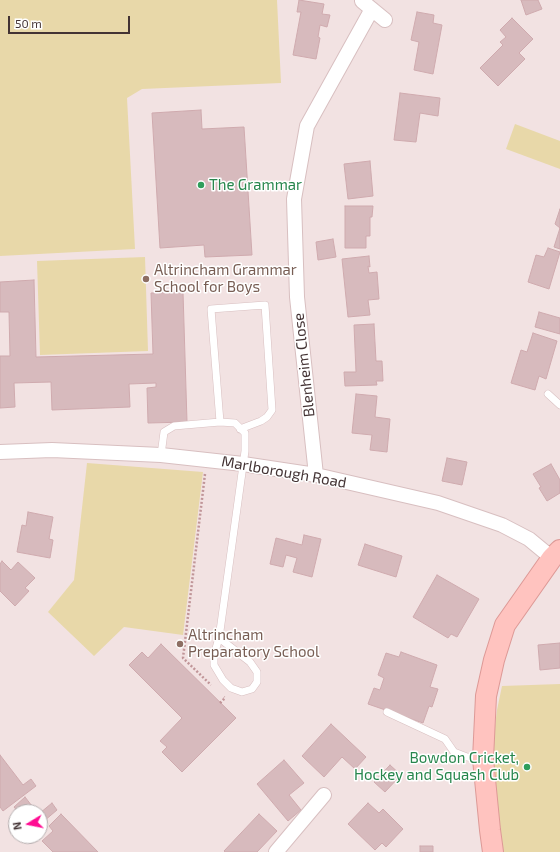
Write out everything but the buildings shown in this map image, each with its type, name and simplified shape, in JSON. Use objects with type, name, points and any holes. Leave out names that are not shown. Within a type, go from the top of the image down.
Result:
[{"type":"main road","points":[[493,852],[483,759],[486,696],[494,660],[505,625],[556,554]]},
{"type":"street","name":"Blenheim Close","points":[[316,475],[297,297],[294,199],[307,126],[367,5],[385,20]]},
{"type":"street","name":"Marlborough Road","points":[[0,452],[52,450],[161,455],[243,464],[316,475],[438,503],[502,525],[556,554]]},
{"type":"street","points":[[276,852],[324,795]]},
{"type":"lane","points":[[220,422],[211,309],[265,305],[272,410],[267,418],[240,429]]},
{"type":"lane","points":[[548,394],[560,405]]},
{"type":"lane","points":[[161,455],[164,432],[174,426],[220,422],[235,424],[245,433],[245,451],[219,638],[214,654],[214,665],[223,680],[231,688],[242,692],[252,689],[257,682],[257,672],[254,667],[250,662],[219,638]]},
{"type":"lane","points":[[388,712],[445,739],[454,752],[466,757],[483,759]]},
{"type":"path","points":[[207,460],[183,658],[214,688]]},
{"type":"path","points":[[220,693],[225,698],[220,703]]},
{"type":"shaded area","points":[[0,0],[277,0],[281,83],[142,89],[127,98],[135,249],[0,256]]},
{"type":"shaded area","points":[[515,124],[560,141],[560,169],[506,149]]},
{"type":"shaded area","points":[[145,257],[148,351],[40,355],[37,261]]},
{"type":"shaded area","points":[[87,463],[203,472],[183,635],[124,627],[94,656],[48,612],[74,580]]},
{"type":"shaded area","name":"Bowdon Cricket, Hockey and Squash Club","points":[[560,684],[560,852],[503,852],[493,758],[497,710],[502,686]]},
{"type":"place","name":"The Grammar","points":[[201,185]]},
{"type":"place","name":"Altrincham Grammar School for Boys","points":[[146,279]]},
{"type":"place","name":"Altrincham Preparatory School","points":[[180,644]]},
{"type":"place","name":"Bowdon Cricket, Hockey and Squash Club","points":[[527,767]]}]
